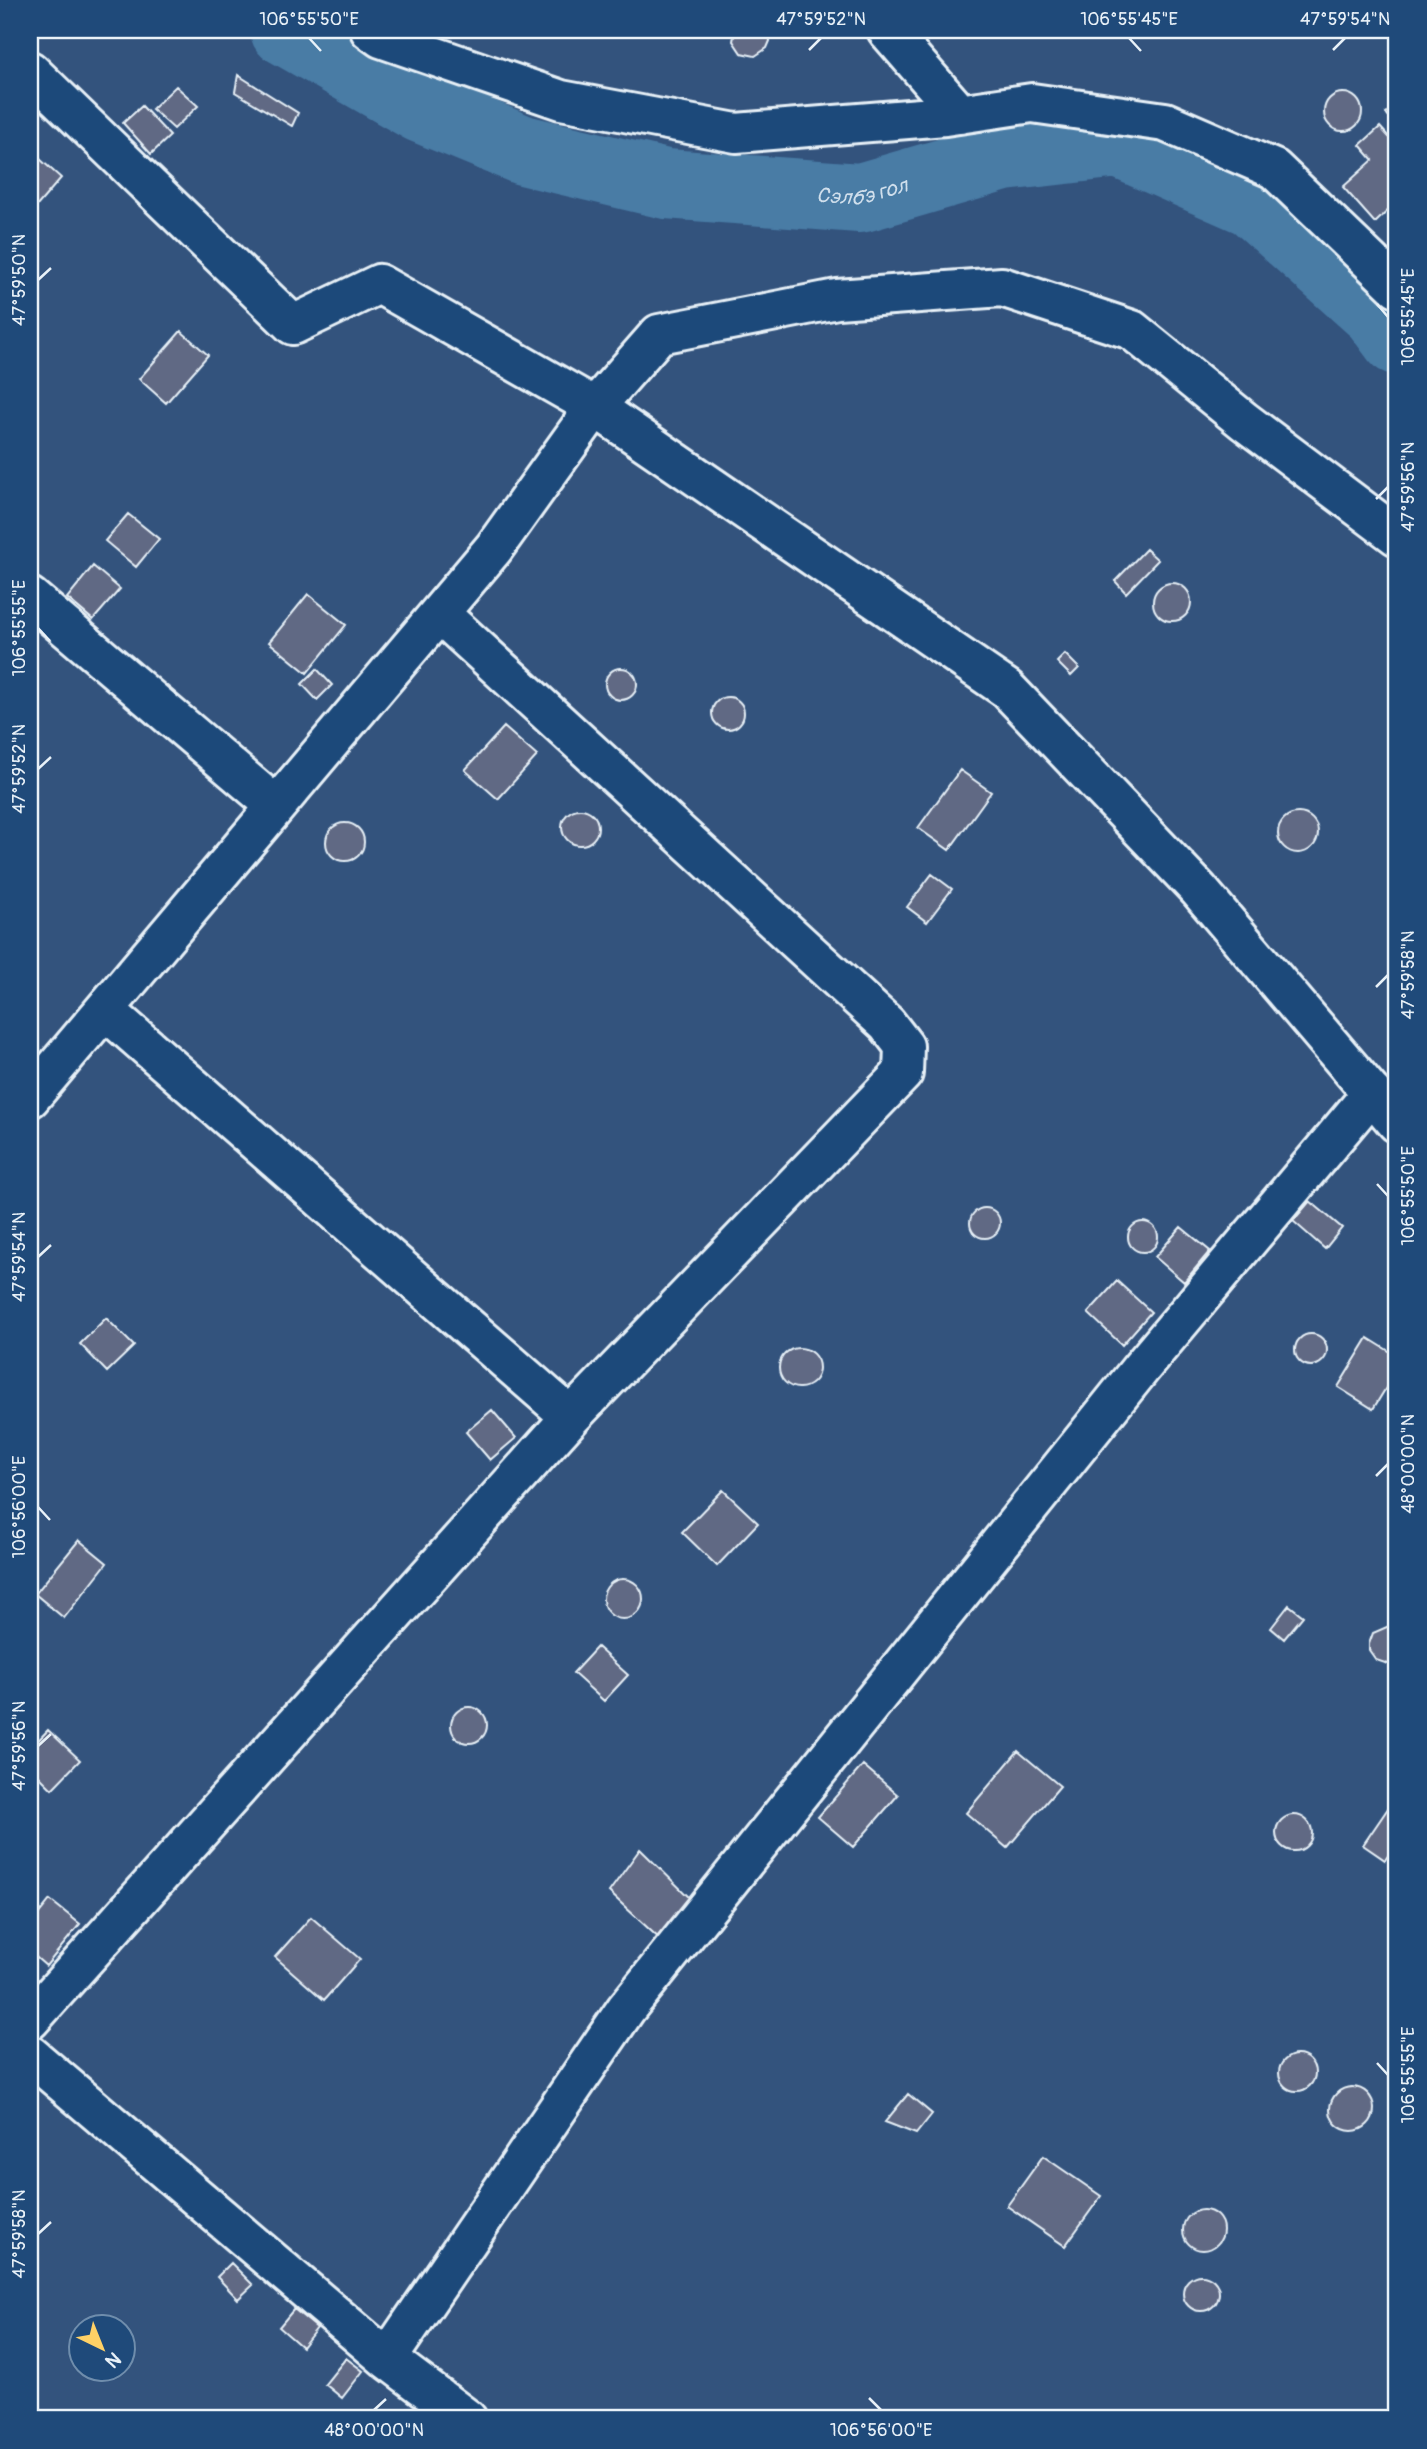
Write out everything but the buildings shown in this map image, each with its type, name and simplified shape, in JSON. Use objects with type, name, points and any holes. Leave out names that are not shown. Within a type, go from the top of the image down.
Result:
[{"type":"street","points":[[370,30],[381,38],[561,100],[736,133],[960,114],[1032,103],[1165,122],[1275,169],[1397,287]]},
{"type":"street","points":[[887,30],[960,114]]},
{"type":"street","points":[[30,71],[293,325],[379,284],[595,407],[1007,689],[1199,890],[1397,1123]]},
{"type":"street","points":[[30,1098],[494,548],[595,407],[659,334],[837,299],[1002,287],[1132,330],[1244,421],[1397,536]]},
{"type":"street","points":[[30,597],[276,806]]},
{"type":"street","points":[[30,2020],[571,1417],[903,1073],[904,1046],[887,1024],[439,613]]},
{"type":"street","points":[[105,1010],[571,1417]]},
{"type":"street","points":[[387,2359],[626,2009],[1141,1368],[1372,1093]]},
{"type":"street","points":[[30,2055],[387,2359],[467,2419]]},
{"type":"waterway","name":"Сэлбэ гол","points":[[285,30],[421,108],[523,150],[666,184],[860,198],[1004,156],[1119,143],[1253,202],[1377,313],[1397,340]]}]
